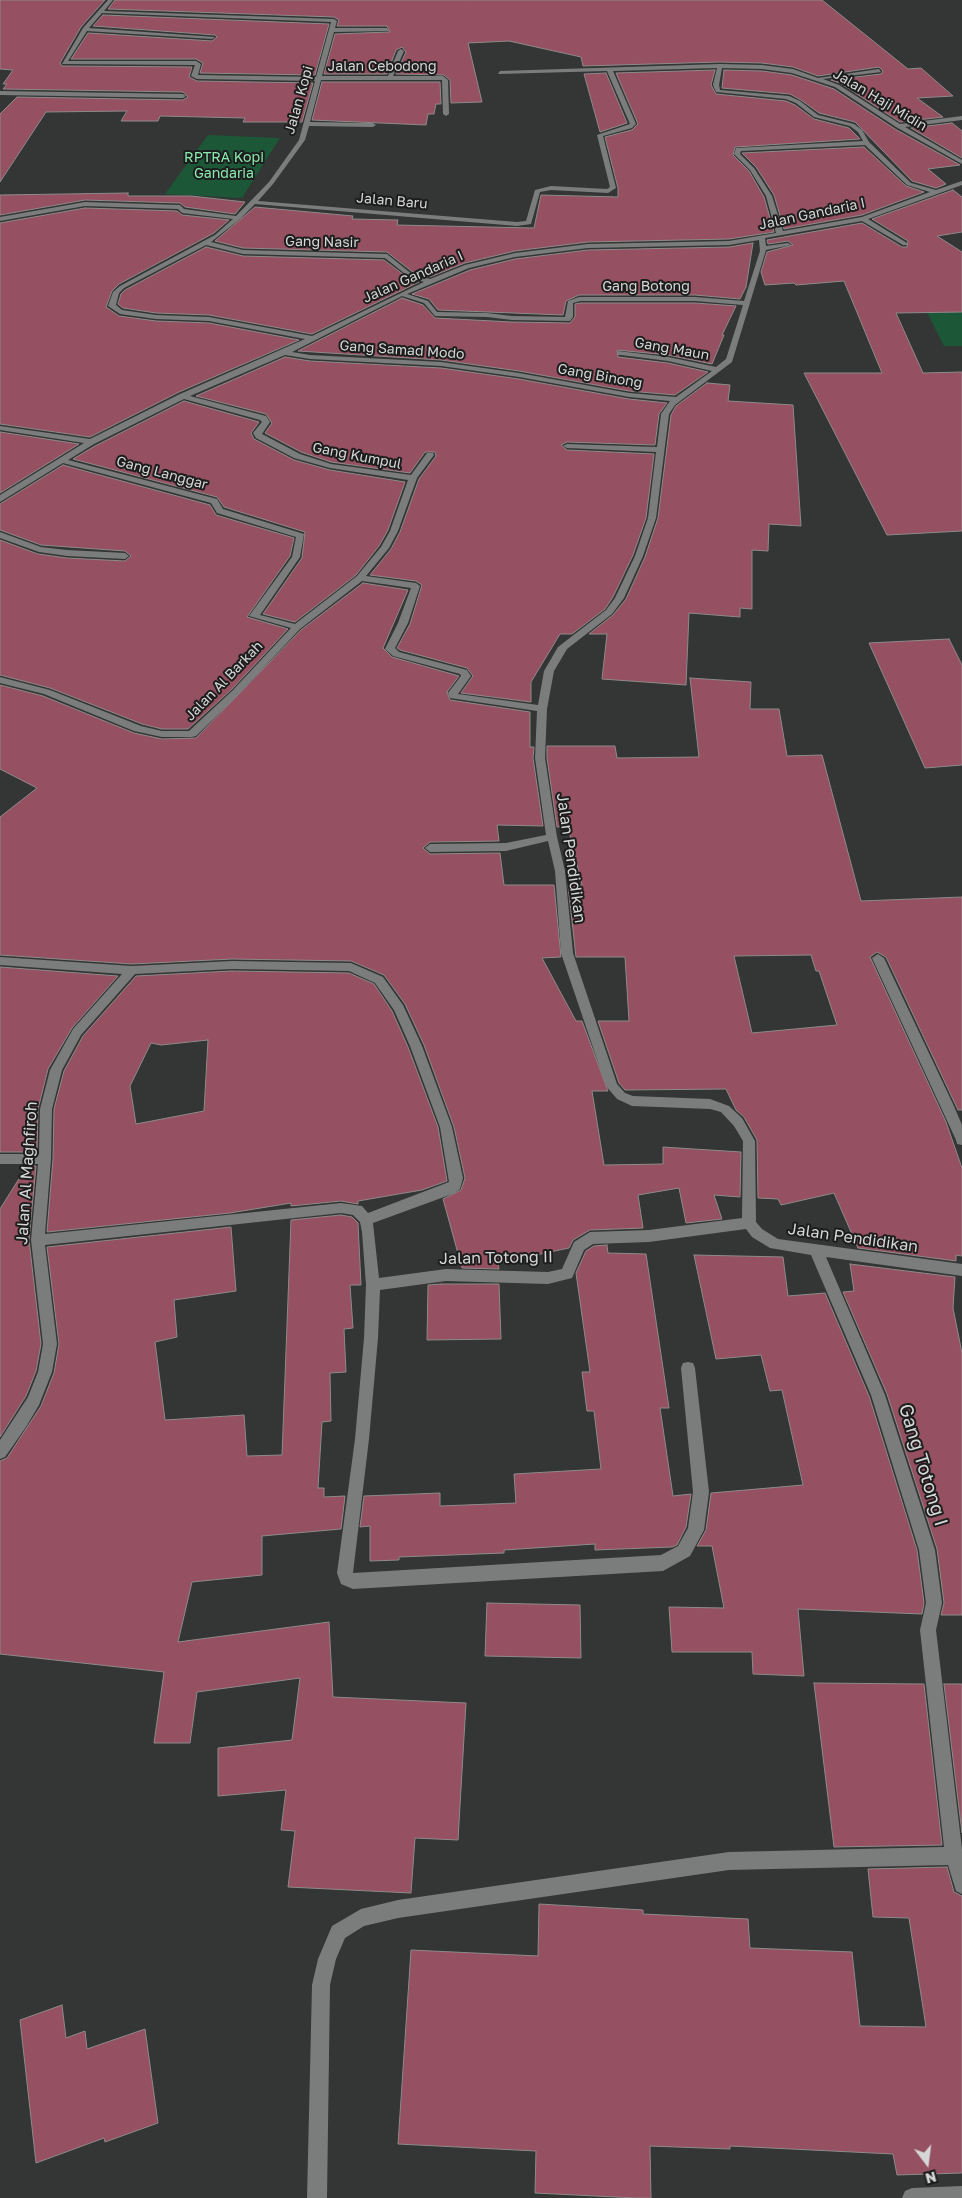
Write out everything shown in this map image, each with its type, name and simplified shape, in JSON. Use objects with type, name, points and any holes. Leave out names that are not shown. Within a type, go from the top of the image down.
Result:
[{"type":"street","points":[[85,29],[111,0]]},
{"type":"street","points":[[102,12],[330,20],[334,21],[333,30],[387,30]]},
{"type":"street","points":[[85,29],[212,37]]},
{"type":"street","name":"Jalan Cebodong","points":[[85,29],[64,63],[196,63],[198,64],[194,76],[197,77],[319,79],[434,77],[445,80],[446,114]]},
{"type":"street","name":"Jalan Kopi","points":[[310,338],[209,319],[120,312],[112,306],[116,292],[122,287],[208,243],[238,218],[271,183],[302,140],[326,46],[333,30]]},
{"type":"street","points":[[390,78],[401,51]]},
{"type":"street","points":[[720,66],[716,86],[721,92],[773,94],[787,97],[798,102],[816,116],[856,128],[867,143],[909,184],[935,192]]},
{"type":"street","name":"Jalan Haji Midin","points":[[500,73],[720,66],[778,68],[817,78],[842,88],[898,126],[962,162]]},
{"type":"street","name":"Jalan Baru","points":[[253,202],[518,224],[529,222],[537,191],[551,188],[608,191],[613,188],[600,135],[633,124],[609,69]]},
{"type":"street","points":[[817,78],[879,71]]},
{"type":"street","points":[[0,93],[183,96]]},
{"type":"street","points":[[898,126],[962,118]]},
{"type":"street","points":[[306,124],[373,124]]},
{"type":"street","points":[[780,234],[769,196],[752,169],[736,151],[742,148],[758,147],[867,143]]},
{"type":"street","name":"Jalan Gandaria I","points":[[0,499],[91,442],[183,396],[284,353],[310,338],[400,294],[467,266],[531,253],[588,246],[762,243],[780,234],[863,219],[962,184]]},
{"type":"street","points":[[953,186],[962,190]]},
{"type":"street","points":[[0,219],[95,204],[180,207],[182,211],[238,218]]},
{"type":"street","points":[[863,219],[905,244]]},
{"type":"street","name":"Gang Nasir","points":[[208,243],[234,251],[269,254],[387,256],[411,276],[428,281]]},
{"type":"street","points":[[762,243],[788,245]]},
{"type":"street","name":"Jalan Pendidikan","points":[[762,243],[747,303],[729,360],[672,403],[665,414],[652,518],[635,564],[619,598],[608,612],[563,647],[549,671],[542,709],[540,758],[552,837],[560,870],[567,953],[612,1086],[621,1096],[632,1101],[710,1104],[725,1109],[738,1122],[748,1141],[749,1223],[756,1233],[775,1244],[815,1248],[962,1270]]},
{"type":"street","name":"Gang Botong","points":[[400,294],[426,302],[435,314],[562,319],[569,317],[570,301],[580,299],[694,300],[747,303]]},
{"type":"street","name":"Gang Samad Modo","points":[[284,353],[310,357],[441,364],[519,375]]},
{"type":"street","name":"Gang Maun","points":[[621,353],[668,359],[718,370]]},
{"type":"street","name":"Gang Binong","points":[[519,375],[629,395],[678,399]]},
{"type":"street","name":"Gang Kumpul","points":[[183,396],[263,418],[266,422],[258,433],[259,436],[305,459],[354,470],[413,478],[430,455]]},
{"type":"street","points":[[0,428],[91,442]]},
{"type":"street","points":[[567,446],[662,450]]},
{"type":"street","name":"Gang Langgar","points":[[63,461],[214,501],[220,511],[299,535],[301,539],[296,557],[254,616],[297,627]]},
{"type":"street","name":"Jalan Al Barkah","points":[[0,680],[47,692],[138,729],[162,734],[189,734],[236,692],[297,627],[360,578],[385,548],[394,531],[413,478]]},
{"type":"street","points":[[0,535],[39,549],[67,553],[125,556]]},
{"type":"street","points":[[360,578],[416,586],[403,623],[390,649],[396,654],[464,672],[466,676],[453,693],[453,696],[542,709]]},
{"type":"street","points":[[430,848],[506,847],[552,837]]},
{"type":"street","points":[[878,958],[962,1140]]},
{"type":"street","points":[[0,961],[132,970],[232,965],[351,967],[379,980],[399,1008],[416,1046],[446,1127],[456,1178],[455,1185],[450,1189],[366,1220]]},
{"type":"street","name":"Jalan Al Maghfiroh","points":[[0,1452],[34,1400],[44,1372],[50,1344],[38,1240],[45,1159],[46,1108],[56,1070],[77,1032],[132,970]]},
{"type":"street","points":[[0,1159],[45,1159]]},
{"type":"street","points":[[38,1240],[341,1208],[357,1210],[366,1220],[369,1232],[374,1285],[362,1439],[345,1573],[347,1579],[352,1581],[664,1563],[684,1551],[696,1530],[701,1492],[688,1368]]},
{"type":"street","name":"Jalan Totong II","points":[[374,1285],[446,1275],[548,1278],[566,1274],[579,1246],[590,1238],[649,1236],[749,1223]]},
{"type":"street","name":"Gang Totong I","points":[[815,1248],[878,1394],[927,1550],[934,1603],[928,1630],[954,1856],[962,1885]]},
{"type":"street","points":[[317,2198],[320,1985],[326,1959],[338,1932],[361,1918],[408,1907],[729,1861],[954,1856]]},
{"type":"street","points":[[912,2198],[962,2196]]},
{"type":"green space","name":"RPTRA Kopi Gandaria","points":[[208,135],[280,138],[242,198],[165,194]]},
{"type":"green space","points":[[962,306],[962,346],[944,346],[924,307]]},
{"type":"building","points":[[0,0],[105,0],[81,27],[60,63],[62,66],[192,67],[189,77],[197,81],[313,83],[302,122],[243,122],[245,118],[160,116],[158,121],[121,121],[127,111],[46,112],[0,182],[0,114],[17,97],[183,100],[188,97],[183,92],[3,89],[7,84],[3,84],[13,70],[0,69]]},
{"type":"building","points":[[115,0],[822,0],[908,69],[921,68],[953,96],[917,98],[943,117],[900,122],[840,83],[831,80],[881,74],[883,71],[879,67],[818,76],[793,67],[762,63],[720,62],[583,66],[581,57],[509,41],[468,43],[482,102],[451,103],[450,80],[444,75],[396,74],[406,52],[402,47],[396,50],[387,74],[324,74],[335,34],[390,32],[387,26],[337,26],[339,20],[334,17],[108,9]]},
{"type":"building","points":[[103,15],[329,24],[315,75],[200,73],[203,63],[196,59],[71,59],[88,33],[212,41],[217,37],[215,35],[93,26]]},
{"type":"building","points":[[715,70],[711,85],[716,94],[786,101],[795,105],[814,119],[849,128],[860,139],[735,147],[733,155],[749,171],[764,197],[774,232],[729,239],[588,242],[515,251],[465,263],[430,277],[414,273],[387,252],[243,248],[215,241],[255,207],[353,216],[352,219],[398,220],[397,225],[534,228],[541,195],[618,197],[618,188],[605,137],[632,130],[638,124],[616,73]]},
{"type":"building","points":[[724,70],[762,71],[792,75],[834,89],[895,129],[960,165],[928,169],[946,184],[936,188],[912,181],[855,122],[819,113],[790,94],[722,88]]},
{"type":"building","points":[[606,73],[627,123],[600,132],[584,74]]},
{"type":"building","points":[[322,82],[440,82],[441,104],[436,104],[434,114],[428,114],[426,125],[312,120]]},
{"type":"building","points":[[952,123],[962,131],[962,158],[911,128]]},
{"type":"building","points":[[864,147],[906,186],[924,192],[862,215],[784,229],[774,195],[756,167],[742,153]]},
{"type":"building","points":[[953,190],[962,197],[962,232],[937,236],[962,252],[962,312],[896,313],[923,373],[962,372],[962,531],[887,535],[804,373],[882,373],[844,281],[796,285],[794,283],[765,285],[761,272],[767,252],[793,245],[788,241],[768,244],[767,240],[862,223],[902,247],[907,247],[908,241],[872,219]]},
{"type":"building","points":[[128,193],[128,196],[191,196],[245,202],[235,214],[185,207],[180,203],[85,200],[0,215],[0,195]]},
{"type":"building","points":[[85,208],[177,211],[182,215],[229,220],[214,233],[119,284],[112,291],[106,307],[119,316],[156,321],[209,323],[299,340],[179,392],[90,437],[0,424],[0,223]]},
{"type":"building","points":[[753,243],[746,287],[740,299],[695,295],[579,295],[566,301],[563,315],[438,310],[429,299],[412,294],[470,270],[515,259],[588,250],[729,247]]},
{"type":"building","points":[[206,247],[243,256],[384,260],[408,278],[419,282],[312,334],[209,315],[156,313],[123,308],[118,304],[121,294],[125,290]]},
{"type":"building","points":[[402,298],[423,305],[435,318],[512,322],[570,323],[575,317],[575,304],[580,303],[695,303],[736,306],[722,335],[724,335],[712,364],[668,355],[617,350],[618,357],[668,363],[708,372],[675,395],[629,391],[519,371],[441,360],[298,351]]},
{"type":"building","points":[[285,357],[310,361],[441,368],[519,379],[629,399],[667,403],[659,414],[655,445],[567,442],[561,445],[567,450],[654,454],[646,518],[633,555],[613,597],[605,609],[572,634],[560,634],[531,682],[531,702],[461,693],[473,676],[467,668],[397,648],[410,624],[422,585],[416,581],[370,575],[391,549],[400,532],[419,479],[436,456],[435,452],[425,452],[410,473],[331,462],[301,452],[265,433],[272,423],[266,414],[196,396]]},
{"type":"building","points":[[707,383],[730,385],[728,401],[793,405],[801,526],[769,524],[768,551],[752,550],[752,609],[740,608],[740,617],[689,613],[686,685],[602,679],[607,634],[589,634],[613,615],[626,599],[645,557],[658,518],[671,415],[676,406]]},
{"type":"building","points":[[184,401],[259,422],[251,433],[254,439],[294,460],[330,470],[405,482],[388,530],[379,546],[356,575],[295,622],[263,614],[302,558],[305,532],[224,507],[217,497],[73,459]]},
{"type":"building","points":[[0,432],[79,444],[0,493]]},
{"type":"building","points":[[63,465],[210,505],[216,515],[294,538],[290,556],[247,617],[288,629],[232,689],[188,729],[162,729],[142,724],[50,688],[0,675],[0,540],[38,554],[67,558],[125,561],[131,556],[125,551],[41,545],[0,530],[0,504]]},
{"type":"building","points":[[363,583],[408,590],[383,648],[392,657],[459,676],[447,692],[450,700],[530,712],[530,747],[534,747],[533,758],[543,826],[497,825],[499,841],[430,842],[423,848],[430,854],[500,853],[504,885],[554,885],[561,957],[542,958],[576,1021],[582,1021],[608,1091],[592,1091],[604,1165],[663,1164],[663,1147],[741,1152],[740,1197],[714,1195],[722,1219],[686,1223],[679,1188],[638,1195],[643,1228],[590,1230],[573,1240],[569,1248],[498,1263],[499,1269],[462,1268],[443,1199],[461,1190],[465,1178],[454,1127],[424,1045],[405,1004],[384,975],[351,961],[232,959],[132,964],[0,955],[0,817],[37,788],[0,769],[0,685],[43,696],[134,733],[162,739],[196,738],[301,630]]},
{"type":"building","points":[[949,639],[962,665],[962,765],[925,768],[869,643]]},
{"type":"building","points":[[690,678],[751,682],[750,709],[779,709],[787,756],[822,755],[861,901],[962,897],[962,1110],[958,1110],[886,957],[877,952],[870,957],[946,1122],[962,1168],[962,1256],[956,1255],[956,1261],[858,1248],[834,1193],[781,1205],[778,1199],[758,1198],[757,1140],[744,1117],[736,1110],[726,1089],[625,1090],[619,1083],[598,1021],[629,1021],[625,957],[576,957],[568,885],[582,885],[568,827],[557,827],[547,746],[615,746],[617,758],[699,757]],"holes":[[[811,955],[816,971],[819,971],[837,1025],[752,1033],[734,956]]]},
{"type":"building","points":[[0,967],[118,976],[72,1028],[48,1069],[38,1109],[37,1152],[0,1152]]},
{"type":"building","points":[[232,971],[349,973],[374,984],[392,1011],[408,1047],[438,1127],[447,1181],[422,1190],[358,1201],[358,1204],[341,1201],[291,1206],[291,1203],[230,1213],[47,1232],[53,1159],[54,1109],[64,1071],[83,1036],[136,976]],"holes":[[[208,1040],[204,1111],[136,1124],[130,1086],[151,1043],[161,1045]]]},
{"type":"building","points":[[27,1166],[36,1166],[29,1240],[41,1344],[36,1371],[26,1396],[0,1437],[0,1209]]},
{"type":"building","points":[[341,1215],[352,1217],[358,1223],[361,1285],[350,1285],[353,1328],[344,1329],[346,1372],[330,1373],[331,1421],[322,1422],[318,1488],[324,1488],[324,1497],[345,1496],[341,1529],[262,1536],[262,1575],[192,1582],[178,1642],[329,1622],[333,1697],[466,1703],[458,1840],[415,1838],[411,1893],[288,1887],[295,1831],[281,1830],[286,1790],[218,1796],[218,1748],[292,1740],[300,1678],[197,1692],[190,1743],[154,1743],[164,1672],[0,1654],[0,1461],[7,1458],[41,1406],[54,1373],[59,1344],[47,1247],[231,1227],[236,1291],[174,1300],[177,1337],[155,1342],[165,1420],[244,1415],[247,1456],[282,1455],[291,1220]]},
{"type":"building","points":[[607,1245],[608,1253],[646,1254],[669,1408],[660,1408],[673,1496],[691,1494],[686,1527],[677,1545],[672,1547],[595,1550],[595,1544],[504,1550],[504,1553],[399,1557],[399,1560],[370,1561],[370,1526],[360,1527],[364,1496],[440,1493],[440,1506],[516,1503],[514,1474],[601,1469],[594,1411],[587,1411],[582,1372],[590,1372],[576,1273],[586,1251],[594,1246]]},
{"type":"building","points":[[694,1255],[783,1257],[788,1296],[825,1293],[869,1396],[917,1550],[924,1603],[922,1614],[798,1609],[804,1676],[753,1674],[752,1652],[672,1652],[669,1607],[724,1608],[712,1546],[697,1546],[706,1530],[711,1493],[803,1485],[782,1390],[770,1391],[761,1355],[716,1359]]},
{"type":"building","points":[[850,1264],[955,1277],[953,1308],[962,1353],[962,1615],[941,1615],[944,1603],[937,1549],[887,1394],[843,1292],[854,1291]]},
{"type":"building","points":[[499,1284],[501,1339],[427,1340],[428,1285]]},
{"type":"building","points":[[487,1603],[580,1605],[581,1658],[485,1656]]},
{"type":"building","points":[[814,1683],[924,1684],[942,1845],[834,1847]]},
{"type":"building","points":[[944,1684],[962,1684],[962,1833]]},
{"type":"building","points":[[947,1867],[954,1892],[962,1896],[962,2173],[897,2175],[893,2154],[730,2146],[730,2149],[650,2146],[651,2198],[535,2193],[536,2151],[398,2144],[411,1950],[538,1956],[539,1904],[643,1910],[643,1914],[748,1919],[750,1948],[852,1952],[860,2026],[926,2027],[909,1918],[873,1917],[868,1869]]},
{"type":"building","points":[[62,2005],[66,2038],[85,2031],[87,2049],[145,2029],[158,2123],[105,2142],[104,2138],[36,2163],[20,2020]]}]
